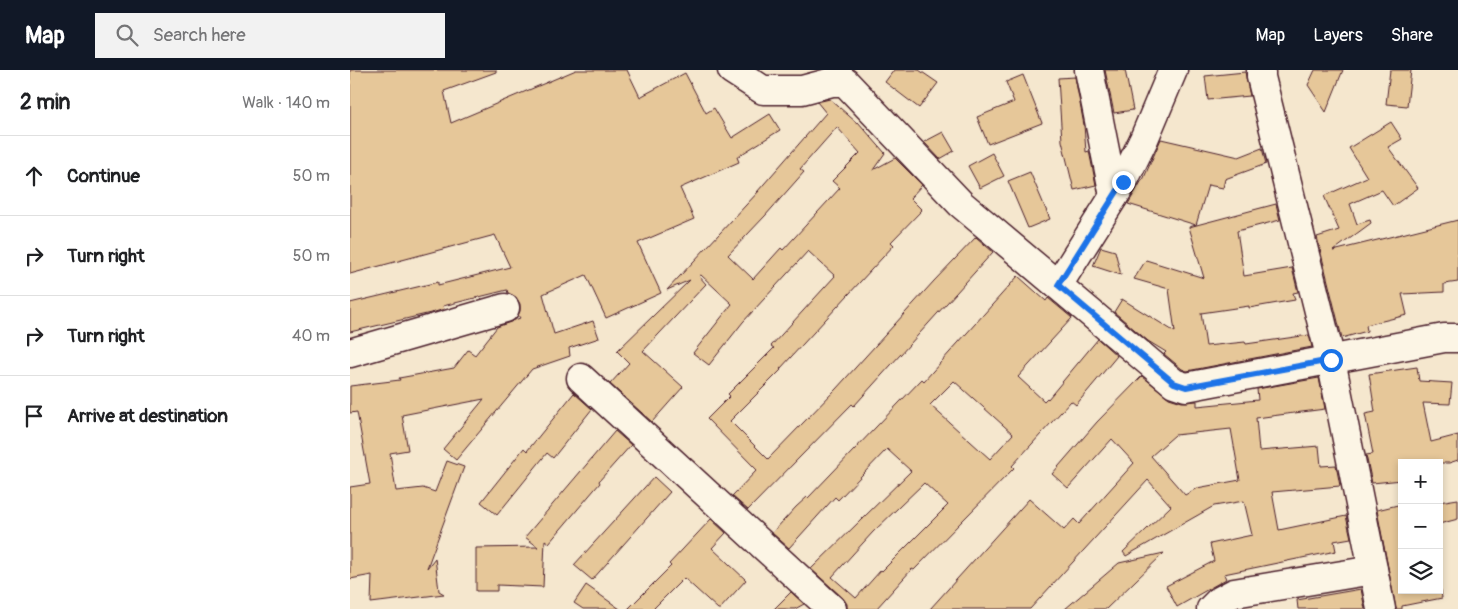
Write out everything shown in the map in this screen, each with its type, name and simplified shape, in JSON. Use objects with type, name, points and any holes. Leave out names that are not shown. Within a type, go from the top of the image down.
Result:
[{"type":"street","points":[[732,70],[763,90],[802,90],[832,82],[845,82],[961,204],[1174,383],[1186,387],[1435,340],[1458,338]]},
{"type":"street","points":[[1089,70],[1114,196]]},
{"type":"street","points":[[1058,285],[1123,182],[1173,70]]},
{"type":"street","points":[[1261,70],[1331,360],[1381,609]]},
{"type":"street","points":[[350,353],[505,308]]},
{"type":"street","points":[[581,378],[832,609]]},
{"type":"street","points":[[1211,609],[1219,601],[1234,593],[1373,570]]},
{"type":"building","points":[[350,70],[496,70],[496,72],[444,91],[451,123],[576,70],[627,70],[640,97],[685,73],[706,113],[714,108],[732,138],[770,114],[780,130],[737,157],[739,162],[680,188],[694,219],[638,243],[661,293],[606,318],[586,275],[543,294],[554,334],[593,321],[599,338],[569,348],[570,356],[532,369],[456,460],[443,449],[484,399],[402,415],[408,450],[390,453],[396,491],[423,488],[435,492],[447,461],[464,467],[427,568],[435,558],[439,591],[444,594],[371,603],[372,575],[350,579],[350,487],[370,484],[357,412],[350,413],[350,386],[400,380],[399,378],[454,368],[468,350],[475,355],[497,327],[520,318],[518,315],[520,304],[516,297],[508,293],[507,290],[443,306],[444,309],[435,312],[350,332],[350,303],[438,282],[438,285],[510,267],[495,235],[350,274]]},
{"type":"building","points":[[894,70],[919,70],[938,83],[919,108],[885,82]]},
{"type":"building","points":[[1105,70],[1125,70],[1133,110],[1114,113]]},
{"type":"building","points":[[1315,70],[1343,70],[1326,112],[1308,85]]},
{"type":"building","points":[[1390,70],[1411,70],[1407,106],[1386,104]]},
{"type":"building","points":[[1245,72],[1250,96],[1208,100],[1205,76]]},
{"type":"building","points":[[1023,75],[1042,123],[988,144],[977,117],[1014,102],[1006,82]]},
{"type":"building","points":[[1075,77],[1084,125],[1086,152],[1089,151],[1096,185],[1074,190],[1062,141],[1058,78]]},
{"type":"building","points":[[830,99],[858,122],[885,153],[873,170],[895,158],[922,185],[910,198],[922,210],[891,242],[894,245],[781,370],[730,421],[768,459],[836,389],[976,237],[993,252],[854,406],[852,404],[748,510],[732,496],[757,470],[707,419],[730,396],[728,394],[774,348],[771,346],[835,276],[808,251],[743,322],[709,365],[693,353],[732,304],[701,275],[699,276],[706,284],[643,351],[683,387],[652,422],[610,384],[629,363],[617,351],[690,280],[667,290],[759,191],[757,192],[826,113],[817,102]],"holes":[[[837,127],[860,153],[832,181],[840,188],[783,250],[781,248],[753,279],[728,255],[804,172],[800,169]]]},
{"type":"building","points":[[1391,122],[1402,139],[1388,147],[1418,188],[1393,206],[1382,190],[1350,204],[1357,224],[1370,220],[1371,223],[1333,251],[1458,220],[1458,282],[1444,284],[1444,292],[1402,294],[1407,315],[1366,325],[1367,331],[1342,338],[1317,237],[1339,230],[1324,196],[1367,177],[1349,148]]},
{"type":"building","points":[[943,132],[954,151],[940,159],[924,142]]},
{"type":"building","points":[[1161,139],[1239,157],[1262,148],[1266,164],[1225,179],[1223,188],[1208,185],[1196,225],[1128,204],[1143,180]]},
{"type":"building","points":[[992,153],[1004,176],[980,188],[968,166]]},
{"type":"building","points":[[1030,172],[1050,219],[1028,228],[1008,181]]},
{"type":"building","points":[[1276,204],[1280,220],[1237,231],[1244,276],[1292,268],[1298,292],[1293,293],[1295,300],[1249,308],[1249,306],[1201,313],[1206,346],[1245,342],[1246,344],[1309,335],[1312,347],[1187,371],[1182,369],[1164,354],[1166,352],[1148,341],[1114,312],[1122,299],[1175,332],[1169,289],[1134,279],[1146,260],[1204,278],[1189,227]]},
{"type":"building","points":[[1101,247],[1115,251],[1121,275],[1093,266]]},
{"type":"building","points":[[1018,276],[1046,301],[1048,298],[1072,318],[1018,377],[1044,401],[1048,399],[1098,339],[1117,356],[1076,405],[1071,401],[1012,466],[1014,468],[914,570],[912,569],[876,609],[847,609],[847,604],[843,598],[811,569],[911,471],[887,449],[838,500],[835,497],[789,548],[772,533],[922,379],[924,381]],"holes":[[[954,381],[1013,434],[990,459],[930,405]],[[924,483],[948,505],[881,570],[856,598],[832,577],[873,532]]]},
{"type":"building","points":[[1417,367],[1419,381],[1452,383],[1450,404],[1423,403],[1431,442],[1458,435],[1458,460],[1443,463],[1443,459],[1398,459],[1398,480],[1372,483],[1366,455],[1373,454],[1365,414],[1375,412],[1369,374]]},
{"type":"building","points":[[1142,376],[1169,398],[1182,402],[1197,401],[1197,406],[1258,400],[1257,389],[1319,378],[1325,409],[1256,418],[1259,451],[1319,446],[1321,466],[1336,465],[1340,486],[1272,492],[1279,530],[1346,516],[1351,538],[1334,541],[1336,551],[1224,574],[1226,579],[1177,607],[1166,586],[1214,561],[1210,544],[1252,535],[1244,501],[1214,506],[1126,556],[1123,552],[1171,506],[1148,480],[1030,609],[930,609],[1029,499],[1064,530],[1074,519],[1079,524],[1134,463],[1112,439],[1068,488],[1052,474],[1097,422]],"holes":[[[1231,429],[1240,480],[1197,488],[1185,495],[1151,456],[1175,435]]]},
{"type":"building","points":[[574,393],[592,409],[553,458],[547,453],[497,515],[481,502],[524,448],[527,451]]},
{"type":"building","points":[[615,431],[631,445],[549,543],[545,540],[543,587],[497,585],[497,591],[476,591],[476,548],[538,547],[525,537]]},
{"type":"building","points":[[654,477],[670,492],[592,580],[574,565]]},
{"type":"building","points":[[1458,499],[1458,519],[1443,523],[1443,501]]},
{"type":"building","points":[[1398,505],[1398,594],[1442,594],[1442,598],[1402,606],[1402,609],[1396,609],[1377,510]]},
{"type":"building","points":[[711,519],[726,533],[712,548],[746,580],[720,609],[684,578],[653,609],[628,609],[671,566],[669,564]]},
{"type":"building","points":[[1164,553],[1106,609],[1065,609],[1119,563]]},
{"type":"building","points":[[586,585],[620,609],[583,609],[574,603]]},
{"type":"building","points":[[1361,589],[1365,609],[1298,609],[1297,600]]},
{"type":"building","points":[[791,592],[804,604],[795,609],[774,609]]},
{"type":"route","points":[[1123,182],[1058,285],[1174,383],[1186,387],[1331,360]]}]
